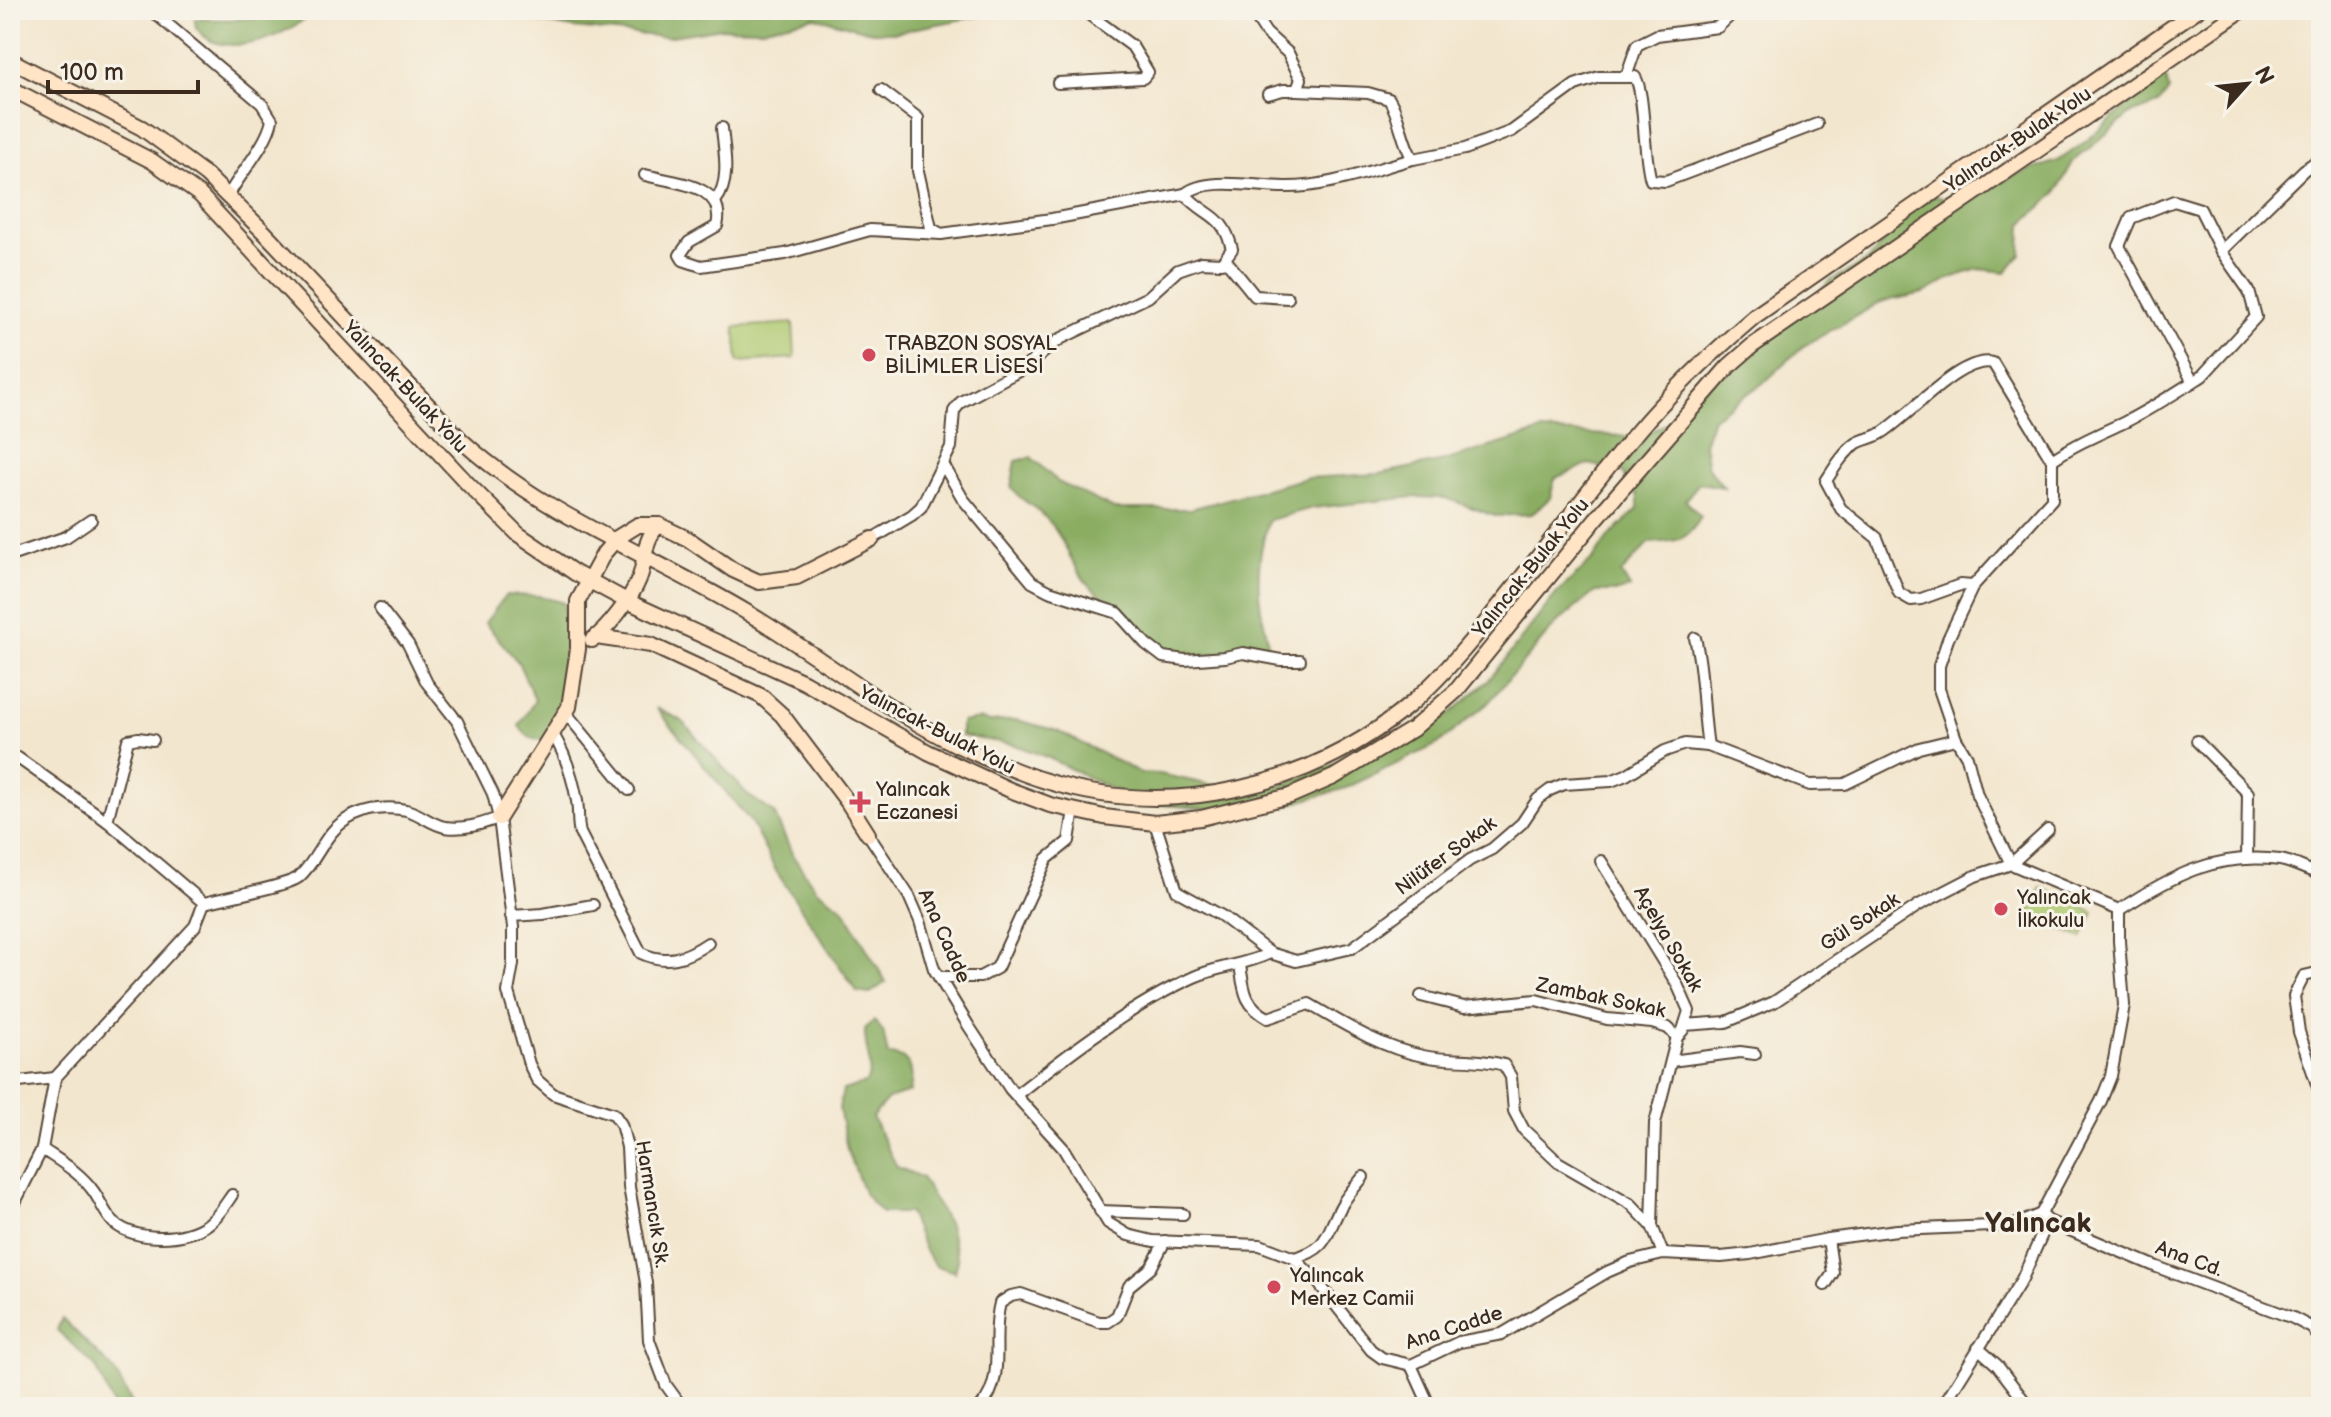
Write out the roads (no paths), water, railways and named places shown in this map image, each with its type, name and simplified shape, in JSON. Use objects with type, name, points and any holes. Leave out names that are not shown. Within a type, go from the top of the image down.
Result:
[{"type":"main road","name":"Yalıncak-Bulak Yolu","points":[[10,60],[142,128],[206,175],[481,459],[522,490],[613,543],[749,613],[817,659],[955,743],[1048,782],[1114,795],[1154,797],[1205,794],[1261,784],[1323,762],[1389,721],[1437,681],[1636,433],[1722,345],[1755,316],[2197,10]]},
{"type":"main road","name":"Yalıncak-Bulak Yolu","points":[[10,88],[152,161],[200,195],[478,494],[526,540],[590,582],[804,682],[928,752],[1010,790],[1050,805],[1155,823],[1201,818],[1290,796],[1334,777],[1413,729],[1456,691],[1596,519],[1729,366],[1752,346],[2242,10]]},
{"type":"main road","points":[[499,818],[566,713],[578,649],[578,601],[613,543],[638,525],[659,525],[688,539],[733,570],[759,582],[797,577],[872,539]]},
{"type":"main road","points":[[578,649],[609,626],[639,579],[651,534],[659,525]]},
{"type":"main road","points":[[596,637],[651,645],[761,696],[782,715],[868,834]]},
{"type":"street","points":[[10,16],[17,10]]},
{"type":"street","points":[[151,10],[245,88],[262,104],[272,120],[269,135],[228,196]]},
{"type":"street","points":[[1058,83],[1143,78],[1148,72],[1132,46],[1083,10]]},
{"type":"street","points":[[1251,10],[1266,33],[1288,53],[1301,79],[1297,90]]},
{"type":"street","points":[[1626,77],[1637,45],[1657,35],[1718,27],[1736,10]]},
{"type":"street","points":[[645,175],[703,190],[716,200],[720,212],[717,226],[689,242],[680,255],[683,260],[701,266],[785,254],[870,230],[941,234],[1052,219],[1231,183],[1286,187],[1327,181],[1465,149],[1512,131],[1575,85],[1599,77],[1635,77],[1641,85],[1640,106],[1647,170],[1651,180],[1666,181],[1817,124]]},
{"type":"street","points":[[881,90],[918,118],[918,171],[931,228],[941,234]]},
{"type":"street","points":[[1268,94],[1297,90],[1368,93],[1389,99],[1402,127],[1405,147],[1413,159]]},
{"type":"street","points":[[716,200],[721,194],[726,166],[722,128]]},
{"type":"street","points":[[2221,251],[2304,170],[2321,158]]},
{"type":"street","points":[[872,539],[921,507],[951,447],[954,411],[961,402],[1024,368],[1060,339],[1148,297],[1178,270],[1201,262],[1222,263],[1232,249],[1228,233],[1219,219],[1192,203],[1185,194]]},
{"type":"street","points":[[2052,460],[2076,443],[2127,420],[2193,382],[2202,376],[2256,317],[2249,291],[2221,251],[2200,209],[2174,201],[2131,218],[2119,246],[2193,382]]},
{"type":"street","points":[[1225,259],[1255,296],[1288,298]]},
{"type":"street","points":[[1973,586],[1960,585],[1911,600],[1899,593],[1877,538],[1841,509],[1826,481],[1839,460],[1858,442],[1880,435],[1951,376],[1985,361],[1993,363],[2052,460],[2052,499],[1973,586],[1939,666],[1939,689],[1956,739],[1967,757],[1977,795],[2011,864],[2119,910]]},
{"type":"street","points":[[943,464],[963,499],[1032,582],[1049,591],[1118,613],[1146,644],[1163,657],[1185,660],[1243,653],[1300,660]]},
{"type":"street","points":[[10,556],[66,537],[91,520]]},
{"type":"street","name":"Harmancık Sk.","points":[[380,608],[408,644],[427,683],[457,721],[485,775],[499,818],[511,916],[513,964],[508,992],[529,1064],[537,1080],[553,1094],[614,1114],[621,1124],[646,1283],[649,1340],[666,1385],[682,1407]]},
{"type":"street","points":[[1695,638],[1703,670],[1703,712],[1708,746]]},
{"type":"street","points":[[566,713],[629,790]]},
{"type":"street","points":[[553,734],[563,750],[577,802],[576,818],[580,833],[641,953],[653,959],[672,960],[690,955],[708,943]]},
{"type":"street","name":"Nilüfer Sokak","points":[[1016,1095],[1078,1047],[1196,976],[1240,965],[1270,953],[1296,961],[1352,948],[1470,860],[1492,849],[1522,823],[1538,799],[1564,784],[1611,781],[1665,751],[1685,744],[1708,746],[1810,785],[1845,784],[1919,748],[1956,739]]},
{"type":"street","points":[[107,821],[128,740],[153,740]]},
{"type":"street","points":[[2197,741],[2248,793],[2247,859]]},
{"type":"street","points":[[10,755],[107,821],[204,903]]},
{"type":"street","points":[[204,903],[251,890],[285,885],[298,878],[323,840],[336,827],[362,812],[407,810],[432,824],[458,828],[499,818]]},
{"type":"street","points":[[939,977],[980,977],[997,968],[1047,859],[1069,841],[1074,810]]},
{"type":"street","points":[[1155,823],[1177,891],[1222,916],[1270,953]]},
{"type":"street","name":"Gül Sokak","points":[[1685,1025],[1726,1022],[1774,1002],[1919,905],[1975,876],[2011,864],[2048,830]]},
{"type":"street","name":"Ana Cadde","points":[[868,834],[909,896],[939,977],[968,1025],[1016,1095],[1063,1148],[1108,1223],[1128,1235],[1165,1241],[1260,1245],[1294,1258],[1316,1280],[1371,1350],[1382,1358],[1411,1365],[1459,1342],[1502,1334],[1607,1272],[1630,1262],[1663,1254],[1721,1257],[1897,1230],[2015,1225],[2044,1217]]},
{"type":"street","points":[[2119,910],[2150,889],[2192,868],[2247,859],[2283,860],[2321,874]]},
{"type":"street","name":"Açelya Sokak","points":[[1601,861],[1677,984],[1689,1011],[1677,1037],[1655,1123],[1652,1226]]},
{"type":"street","points":[[10,1212],[42,1149],[55,1078],[195,926],[204,903]]},
{"type":"street","points":[[511,916],[593,905]]},
{"type":"street","points":[[1942,1407],[2022,1279],[2050,1197],[2111,1076],[2124,1005],[2119,910]]},
{"type":"street","points":[[1240,965],[1247,999],[1254,1010],[1268,1018],[1309,1004],[1362,1035],[1419,1056],[1447,1061],[1483,1059],[1504,1065],[1511,1077],[1514,1111],[1524,1130],[1558,1162],[1631,1204],[1652,1226],[1663,1254]]},
{"type":"street","points":[[2321,972],[2304,976],[2294,996],[2299,1032],[2321,1096]]},
{"type":"street","name":"Zambak Sokak","points":[[1421,996],[1464,1007],[1536,1000],[1607,1019],[1652,1023],[1668,1028],[1677,1037]]},
{"type":"street","points":[[1671,1061],[1740,1052],[1755,1054]]},
{"type":"street","points":[[10,1083],[55,1078]]},
{"type":"street","points":[[42,1149],[79,1173],[110,1220],[129,1232],[165,1238],[185,1234],[206,1226],[232,1195]]},
{"type":"street","points":[[1294,1258],[1311,1254],[1322,1244],[1343,1202],[1363,1177]]},
{"type":"street","points":[[1100,1211],[1183,1214]]},
{"type":"street","name":"Ana Cd.","points":[[2044,1217],[2312,1328]]},
{"type":"street","points":[[1825,1285],[1833,1273],[1828,1239]]},
{"type":"street","points":[[981,1407],[996,1383],[996,1318],[1000,1303],[1021,1294],[1099,1322],[1108,1322],[1117,1316],[1129,1286],[1151,1268],[1165,1241]]},
{"type":"street","points":[[2321,1315],[2312,1328],[2321,1340]]},
{"type":"street","points":[[1978,1348],[1997,1365],[2029,1407]]},
{"type":"street","points":[[1411,1365],[1430,1407]]},
{"type":"place","name":"TRABZON SOSYAL BİLİMLER LİSESİ","points":[[869,355]]},
{"type":"place","name":"Yalıncak Eczanesi","points":[[860,802]]},
{"type":"place","name":"Yalıncak İlkokulu","points":[[2001,909]]},
{"type":"place","name":"Yalıncak Merkez Camii","points":[[1274,1287]]},
{"type":"district","name":"Yalıncak","points":[[2038,1223]]}]
